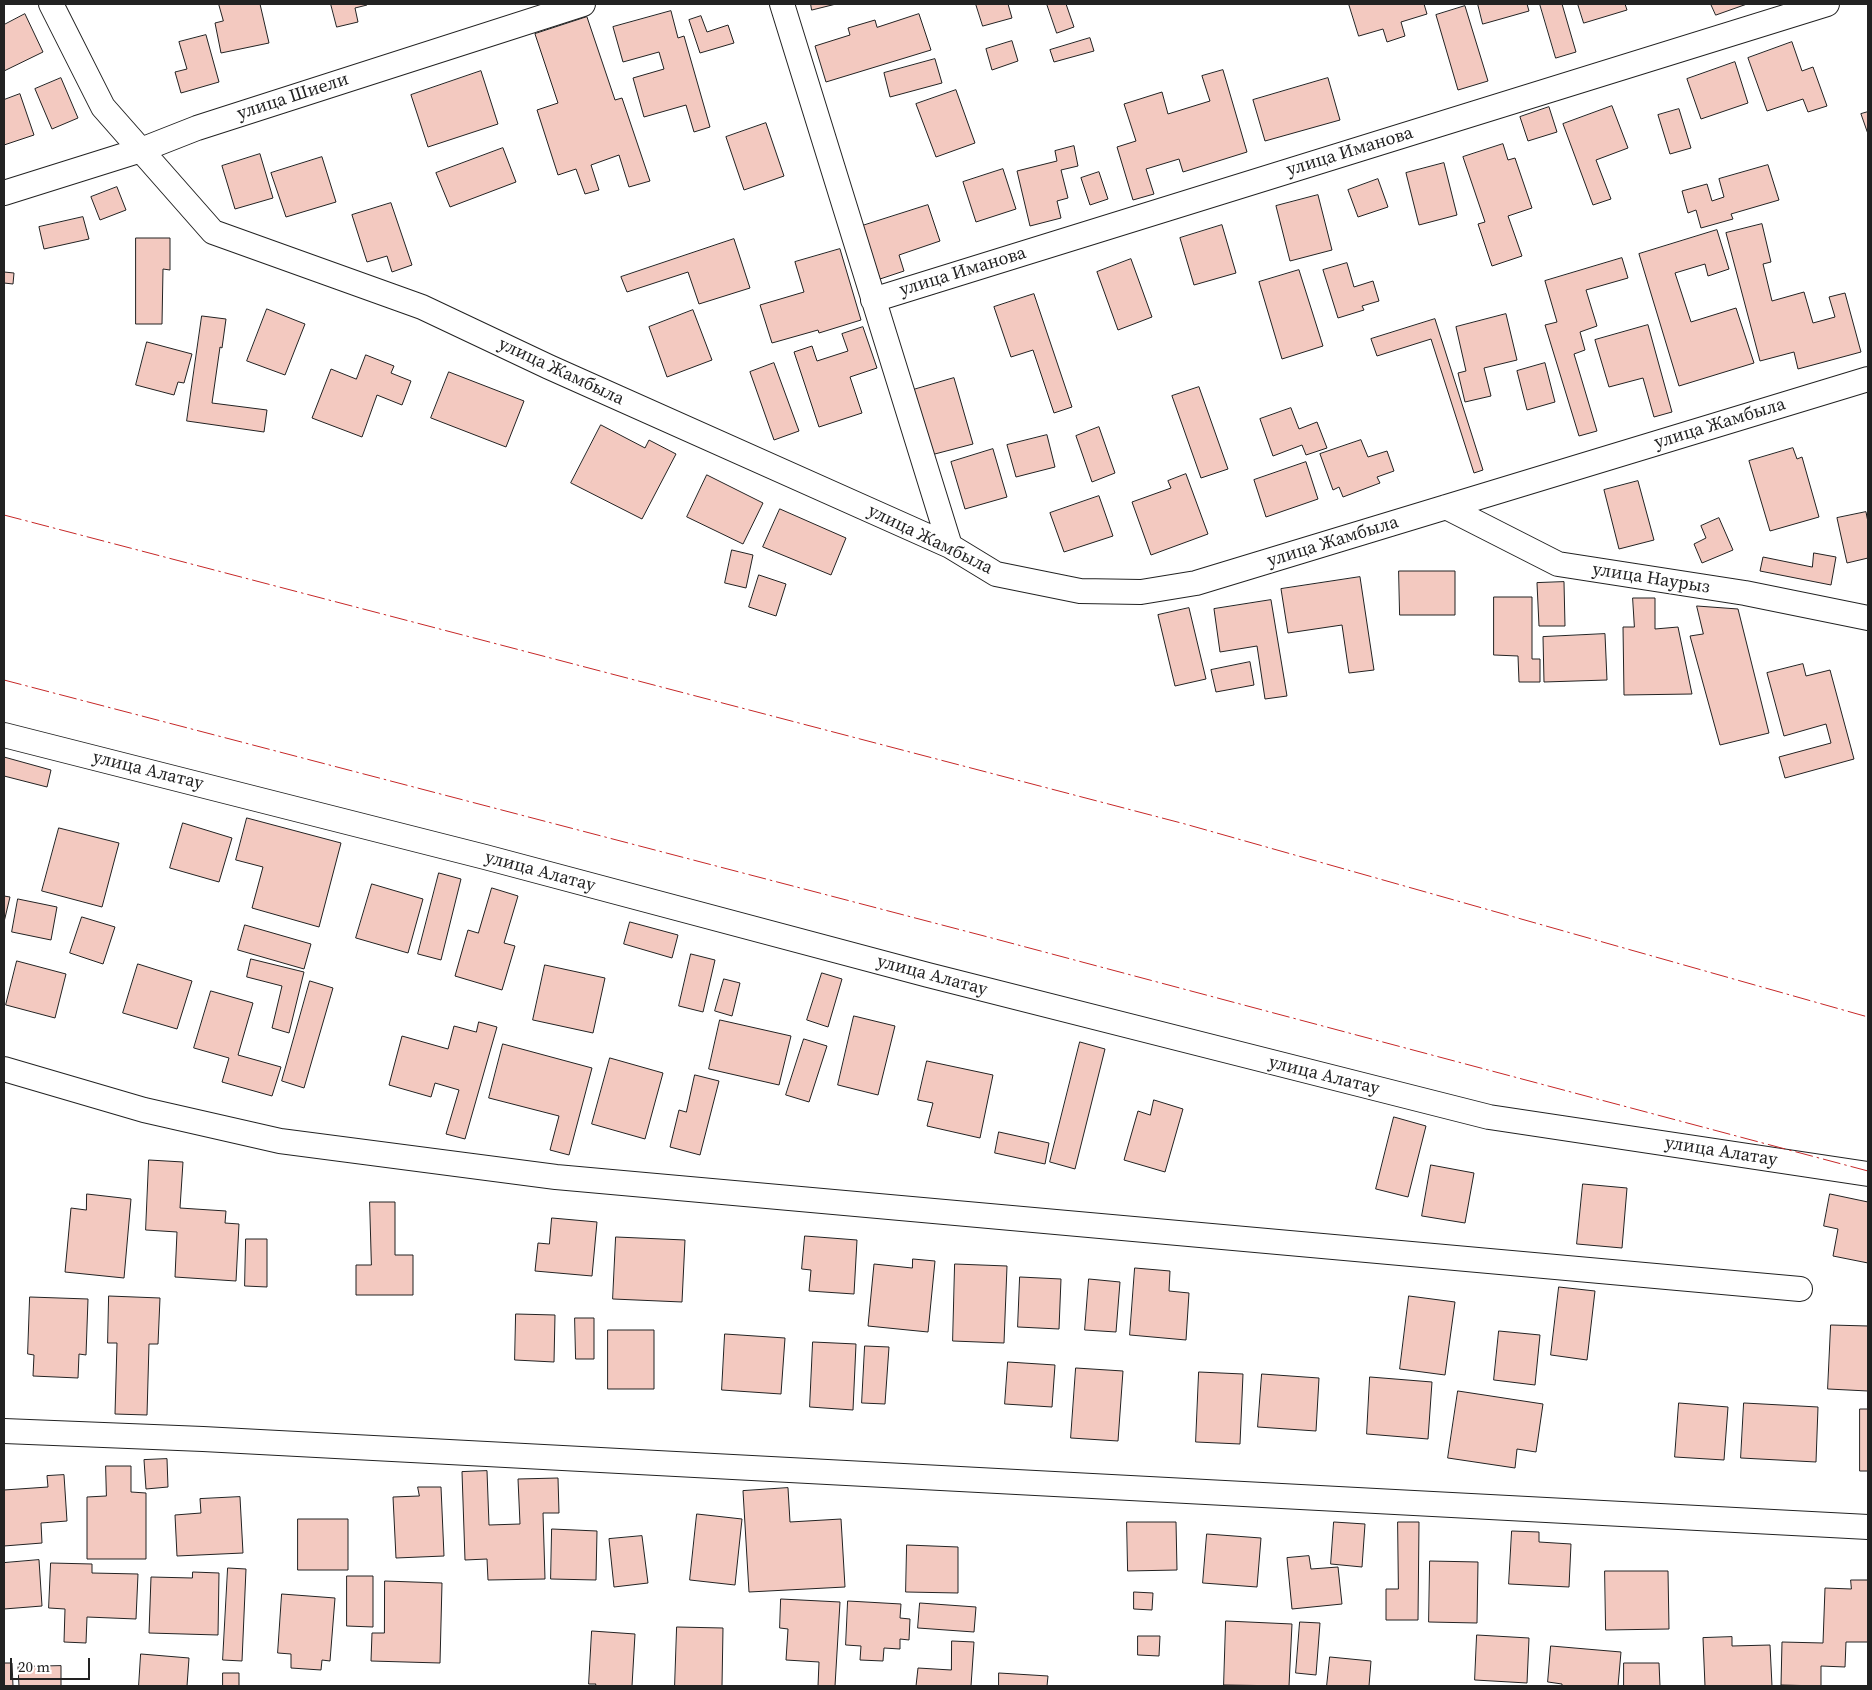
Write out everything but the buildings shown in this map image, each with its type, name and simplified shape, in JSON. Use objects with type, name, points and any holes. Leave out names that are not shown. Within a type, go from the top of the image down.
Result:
[{"type":"street","name":"улица Жамбыла","points":[[51,4],[103,106],[213,232],[422,307],[549,368],[950,546],[996,574],[1080,592],[1141,592],[1196,583],[1868,379]]},
{"type":"street","name":"улица Шиели","points":[[4,193],[141,150],[197,128],[583,4]]},
{"type":"street","points":[[782,4],[950,546]]},
{"type":"street","name":"улица Иманова","points":[[874,300],[1827,4]]},
{"type":"street","name":"улица Наурыз","points":[[1446,507],[1558,564],[1745,593],[1868,618]]},
{"type":"street","name":"улица Алатау","points":[[4,735],[485,857],[938,978],[1489,1117],[1868,1174]]},
{"type":"street","points":[[4,1069],[144,1110],[280,1141],[556,1177],[1800,1289]]},
{"type":"street","points":[[4,1431],[223,1440],[1868,1527]]},
{"type":"power","points":[[4,515],[1185,824],[1868,1017]]},
{"type":"power","points":[[4,680],[988,937],[1868,1171]]}]
